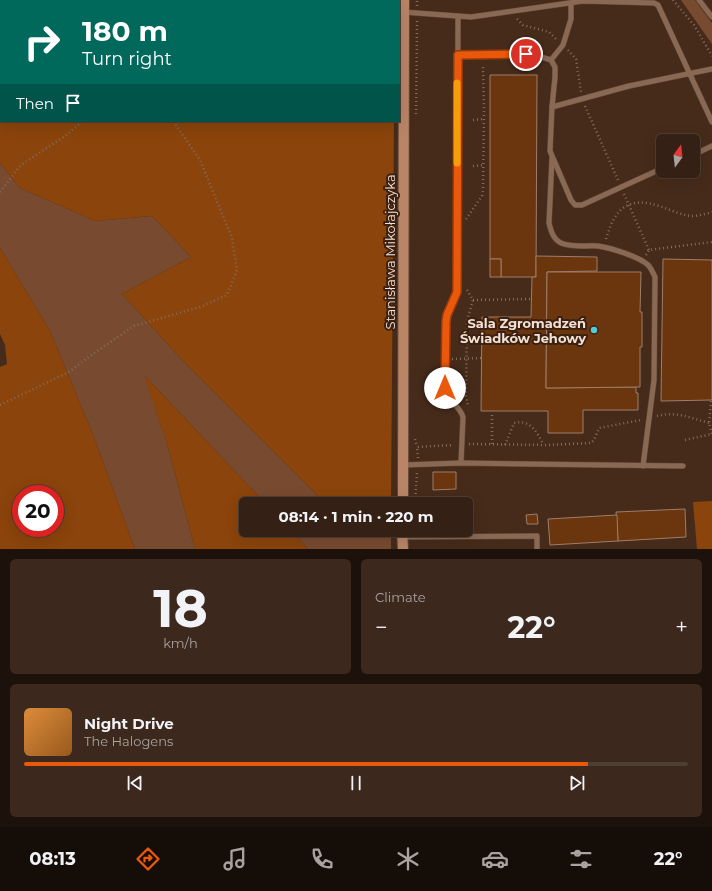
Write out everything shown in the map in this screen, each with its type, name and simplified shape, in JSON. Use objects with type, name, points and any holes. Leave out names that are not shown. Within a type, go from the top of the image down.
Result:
[{"type":"street","name":"Stanisława Mikołajczyka","points":[[403,497],[404,0]]},
{"type":"street","points":[[402,549],[403,537]]},
{"type":"lane","points":[[699,0],[712,17]]},
{"type":"lane","points":[[404,12],[472,17],[583,1],[654,3],[658,5],[712,122]]},
{"type":"lane","points":[[551,60],[563,45],[571,19],[571,2]]},
{"type":"lane","points":[[458,16],[457,292],[447,315],[445,388],[450,400],[461,410],[463,417],[461,463]]},
{"type":"lane","points":[[458,55],[535,55],[551,60],[555,67],[550,144],[552,158],[550,211],[551,233],[561,243],[571,246],[603,247],[643,261],[653,271],[655,278],[654,380],[644,466]]},
{"type":"lane","points":[[552,106],[583,100],[630,86],[712,69]]},
{"type":"lane","points":[[700,152],[712,146]]},
{"type":"lane","points":[[552,158],[571,200],[575,205],[582,205],[656,171]]},
{"type":"lane","points":[[403,465],[461,463],[683,466]]},
{"type":"lane","points":[[473,535],[537,536],[537,549]]},
{"type":"path","points":[[673,0],[694,25],[712,56]]},
{"type":"path","points":[[514,10],[517,20],[523,25],[549,32],[576,60],[579,86],[583,100],[649,250]]},
{"type":"path","points":[[465,224],[466,219],[482,196],[484,190],[483,66]]},
{"type":"path","points":[[473,120],[484,119]]},
{"type":"path","points":[[0,191],[21,165],[68,134],[82,122]]},
{"type":"path","points":[[0,405],[69,372],[134,326],[200,307],[227,295],[237,270],[232,238],[200,160],[174,122]]},
{"type":"path","points":[[473,166],[484,165]]},
{"type":"path","points":[[603,247],[616,213],[621,208],[629,204],[646,203],[691,216],[712,212]]},
{"type":"path","points":[[649,250],[712,242]]},
{"type":"path","points":[[643,261],[649,250]]},
{"type":"path","points":[[466,286],[467,292],[472,300],[467,321],[466,396],[469,411]]},
{"type":"path","points":[[472,300],[531,299]]},
{"type":"path","points":[[445,360],[484,358]]},
{"type":"path","points":[[685,440],[712,434],[709,423],[711,401]]},
{"type":"path","points":[[492,412],[492,444]]},
{"type":"path","points":[[434,445],[591,443],[594,440],[599,428],[649,419],[667,414],[683,415],[709,423]]},
{"type":"path","points":[[505,444],[511,428],[514,423],[518,422],[532,426],[543,444]]},
{"type":"path","points":[[470,437],[472,444]]},
{"type":"shaded area","points":[[681,0],[695,0],[712,23],[712,44]]},
{"type":"shaded area","points":[[0,122],[394,122],[391,497],[319,497],[183,361],[122,294],[191,257],[152,216],[95,221],[20,188],[0,163]]},
{"type":"shaded area","points":[[0,163],[20,188],[95,221],[152,216],[191,257],[122,294],[183,361],[319,497],[259,497],[145,376],[168,447],[195,549],[135,549],[92,432],[50,331],[0,248]]},
{"type":"shaded area","points":[[0,248],[50,331],[92,432],[135,549],[0,549],[0,367],[7,364],[5,345],[0,334]]},
{"type":"shaded area","points":[[144,375],[259,497],[239,497],[239,537],[297,537],[308,549],[195,549],[168,447]]},
{"type":"shaded area","points":[[712,501],[712,549],[697,549],[693,502]]},
{"type":"shaded area","points":[[297,537],[391,537],[391,549],[308,549]]},
{"type":"building","points":[[490,75],[537,75],[536,277],[501,277],[501,259],[490,259]]},
{"type":"building","points":[[536,256],[597,257],[597,271],[547,272],[546,388],[636,387],[636,393],[638,393],[638,410],[583,410],[583,433],[548,433],[548,411],[481,411],[482,317],[531,317],[532,277],[536,277]]},
{"type":"building","points":[[490,259],[501,259],[501,277],[490,277]]},
{"type":"building","points":[[663,259],[712,260],[712,400],[661,401]]},
{"type":"building","name":"Sala Zgromadzeń Świadków Jehowy","points":[[547,272],[641,272],[640,312],[642,312],[642,347],[640,347],[640,387],[546,388]]},
{"type":"building","points":[[433,472],[456,472],[456,489],[433,490]]},
{"type":"building","points":[[685,509],[686,537],[618,541],[616,512]]},
{"type":"building","points":[[537,514],[538,524],[527,524],[526,515]]},
{"type":"building","points":[[617,515],[618,541],[550,545],[548,519]]},
{"type":"slow traffic","points":[[457,83],[457,163]]},
{"type":"place","name":"Sala Zgromadzeń Świadków Jehowy","points":[[594,330]]},
{"type":"route","points":[[445,388],[446,322],[447,315],[457,292],[458,55],[526,54]]}]
